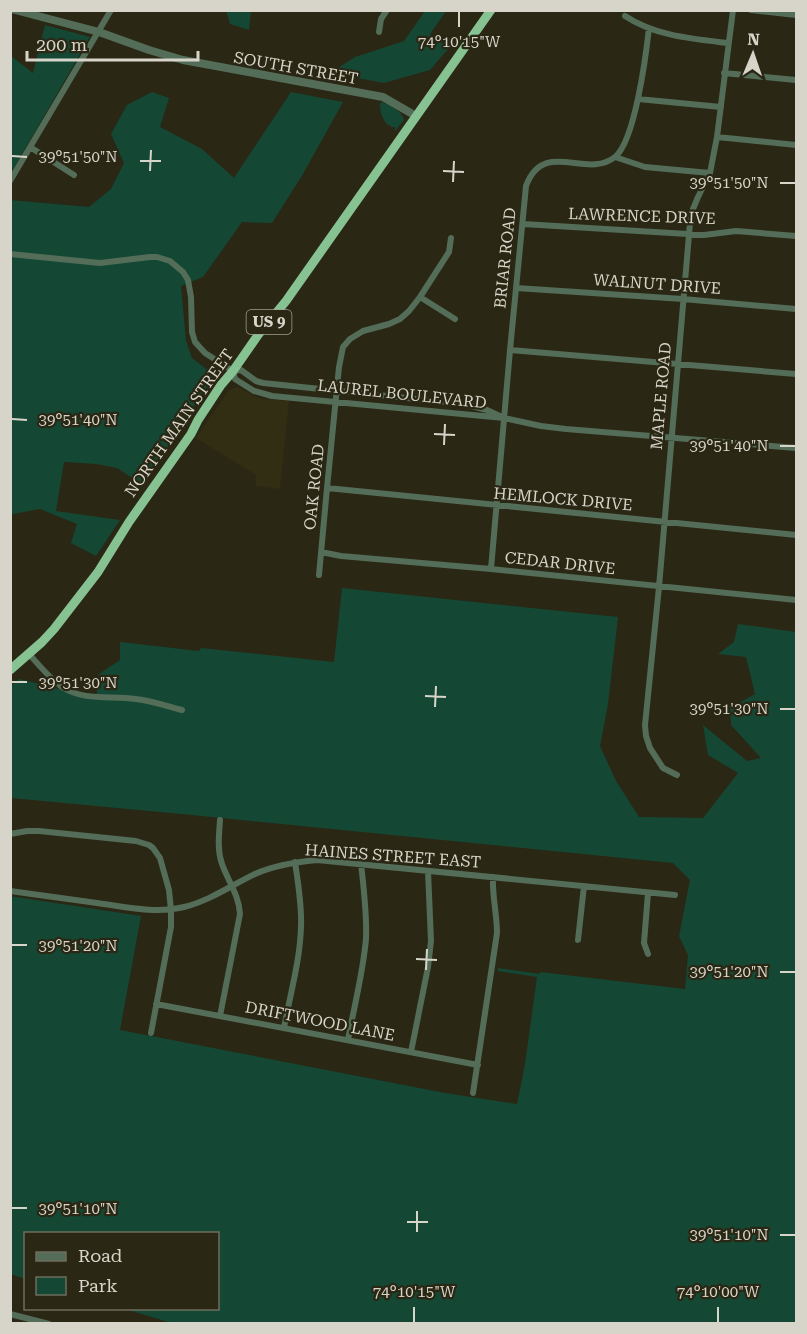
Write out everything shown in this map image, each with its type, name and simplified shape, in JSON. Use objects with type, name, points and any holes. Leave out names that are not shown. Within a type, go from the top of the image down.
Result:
[{"type":"highway","name":"NORTH MAIN STREET","points":[[10,670],[54,629],[98,572],[129,522],[191,434],[220,386],[286,301],[491,10]]},
{"type":"street","name":"SOUTH STREET","points":[[15,10],[99,32],[183,60],[382,97],[416,116]]},
{"type":"street","points":[[10,181],[111,10]]},
{"type":"street","points":[[379,32],[381,19],[387,10]]},
{"type":"street","name":"MAPLE ROAD","points":[[677,775],[663,768],[650,748],[645,736],[645,725],[688,234],[693,209],[710,173],[717,137],[733,10]]},
{"type":"street","points":[[751,10],[796,15]]},
{"type":"street","points":[[625,16],[649,28],[678,36],[728,43]]},
{"type":"street","points":[[649,28],[645,64],[632,124],[622,149],[615,157],[645,167],[710,173]]},
{"type":"street","points":[[724,72],[796,80]]},
{"type":"street","points":[[638,99],[721,107]]},
{"type":"street","points":[[717,137],[796,145]]},
{"type":"street","points":[[30,147],[74,175]]},
{"type":"street","name":"BRIAR ROAD","points":[[491,569],[526,186],[529,177],[537,168],[550,162],[601,165],[615,157]]},
{"type":"street","name":"LAWRENCE DRIVE","points":[[523,224],[704,235],[736,231],[796,236]]},
{"type":"street","points":[[451,238],[449,252],[420,297],[455,319]]},
{"type":"street","name":"LAUREL BOULEVARD","points":[[10,254],[100,263],[150,257],[170,261],[183,272],[188,280],[192,332],[195,342],[205,353],[233,371],[241,370],[256,381],[464,404],[504,417]]},
{"type":"street","name":"WALNUT DRIVE","points":[[516,288],[796,309]]},
{"type":"street","name":"OAK ROAD","points":[[319,575],[343,347],[363,331],[400,319],[420,297]]},
{"type":"street","points":[[510,350],[796,374]]},
{"type":"street","name":"LAUREL BOULEVARD","points":[[233,371],[235,379],[254,391],[272,396],[504,417],[541,426],[796,448]]},
{"type":"street","name":"LAUREL BOULEVARD","points":[[297,397],[298,387]]},
{"type":"street","name":"HEMLOCK DRIVE","points":[[327,488],[796,535]]},
{"type":"street","name":"CEDAR DRIVE","points":[[321,552],[341,556],[796,600]]},
{"type":"street","points":[[29,654],[62,687],[76,694],[101,698],[134,698],[182,710]]},
{"type":"street","points":[[220,820],[221,860],[237,895],[240,914],[220,1016]]},
{"type":"street","points":[[10,834],[39,831],[143,842],[153,848],[160,858],[169,890],[171,927],[151,1033]]},
{"type":"street","name":"HAINES STREET EAST","points":[[10,891],[147,910],[171,910],[200,902],[257,873],[295,862],[317,860],[675,895]]},
{"type":"street","points":[[284,1028],[299,950],[301,927],[295,862]]},
{"type":"street","points":[[348,1040],[366,938],[361,864]]},
{"type":"street","points":[[411,1052],[431,941],[428,871]]},
{"type":"street","points":[[473,1093],[497,933],[492,889],[493,877]]},
{"type":"street","points":[[578,940],[584,886]]},
{"type":"street","points":[[648,893],[644,943],[648,954]]},
{"type":"street","name":"DRIFTWOOD LANE","points":[[156,1004],[478,1065]]},
{"type":"street","points":[[10,1314],[49,1323]]},
{"type":"shaded area","points":[[237,387],[261,399],[289,401],[280,489],[256,486],[256,475],[196,438],[229,390]]},
{"type":"green space","points":[[226,11],[251,11],[249,30],[230,24]]},
{"type":"green space","points":[[425,11],[446,11],[430,34],[449,48],[430,70],[384,83],[330,73],[355,57],[404,41]]},
{"type":"green space","points":[[45,25],[90,37],[11,173],[11,56],[33,73]]},
{"type":"green space","points":[[152,92],[169,98],[160,127],[202,149],[234,178],[291,92],[343,102],[303,174],[272,223],[242,222],[203,277],[181,286],[186,341],[192,358],[213,374],[144,486],[117,468],[64,462],[56,511],[120,520],[96,556],[71,543],[77,524],[40,509],[11,513],[10,200],[89,207],[111,189],[124,163],[111,134],[127,105]]},
{"type":"green space","points":[[382,102],[395,109],[403,117],[404,120],[395,131],[395,127],[388,125],[383,118],[380,107]]},
{"type":"green space","points":[[342,588],[618,617],[608,704],[600,746],[616,781],[639,817],[703,818],[738,773],[708,755],[703,725],[747,761],[761,758],[731,725],[730,708],[755,694],[746,657],[718,654],[734,642],[738,624],[796,632],[796,1323],[175,1324],[128,1310],[219,1310],[219,1232],[24,1232],[24,1279],[11,1274],[10,896],[141,916],[120,1030],[445,1093],[517,1104],[537,977],[498,971],[498,968],[685,989],[688,955],[679,936],[690,880],[673,863],[11,798],[11,686],[19,679],[96,698],[99,674],[120,660],[120,642],[334,662]]}]
